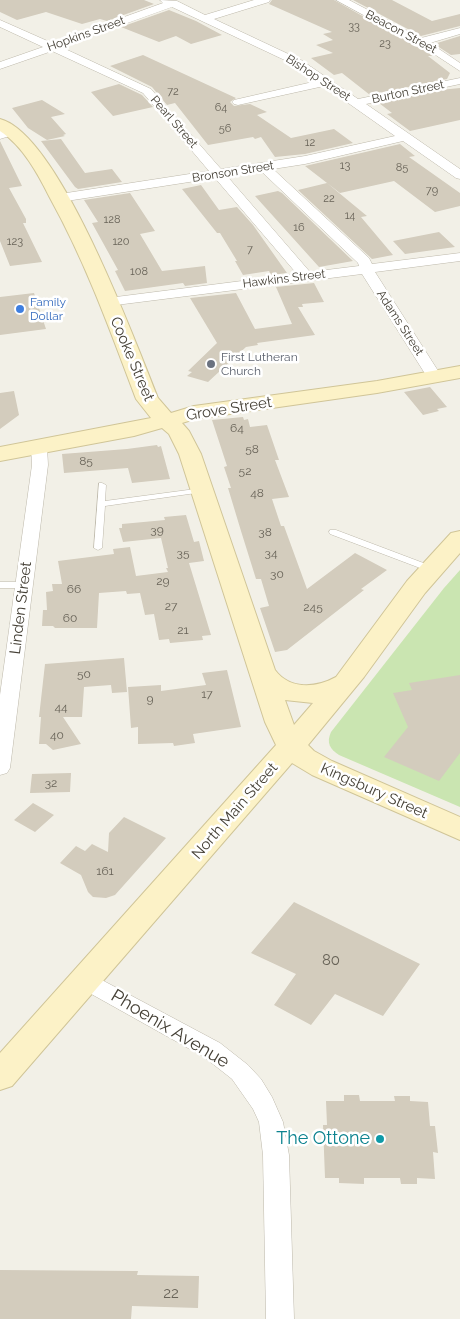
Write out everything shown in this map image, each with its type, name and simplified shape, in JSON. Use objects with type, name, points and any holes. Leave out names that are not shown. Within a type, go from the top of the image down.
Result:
[{"type":"main road","name":"Cooke Street","points":[[4,130],[41,166],[60,198],[85,245],[148,399],[155,410],[180,434],[190,454],[279,722],[292,746]]},
{"type":"main road","name":"Grove Street","points":[[0,454],[134,429],[204,412],[460,372]]},
{"type":"main road","name":"North Main Street","points":[[0,1076],[292,746],[346,682],[402,605],[460,538]]},
{"type":"main road","points":[[262,673],[273,686],[295,693],[325,692],[337,688],[346,682]]},
{"type":"main road","name":"Kingsbury Street","points":[[292,746],[304,758],[322,768],[460,829]]},
{"type":"street","points":[[205,18],[265,0]]},
{"type":"street","name":"Beacon Street","points":[[341,0],[438,52],[460,68]]},
{"type":"street","name":"Bishop Street","points":[[169,1],[293,60],[460,175]]},
{"type":"street","name":"Hopkins Street","points":[[0,66],[169,1]]},
{"type":"street","name":"Pearl Street","points":[[0,23],[148,91],[307,276]]},
{"type":"street","points":[[420,42],[460,31]]},
{"type":"street","name":"Burton Street","points":[[356,103],[460,81]]},
{"type":"street","points":[[238,102],[327,82]]},
{"type":"street","name":"Bronson Street","points":[[60,198],[313,159],[406,137]]},
{"type":"street","points":[[447,166],[460,163]]},
{"type":"street","points":[[264,167],[362,258],[368,269]]},
{"type":"street","name":"Hawkins Street","points":[[108,302],[460,257]]},
{"type":"street","name":"Adams Street","points":[[368,269],[371,278],[434,377]]},
{"type":"street","name":"Linden Street","points":[[0,768],[40,465],[39,447]]},
{"type":"street","name":"Phoenix Avenue","points":[[85,980],[212,1050],[240,1072],[263,1104],[271,1122],[276,1155],[280,1319]]},
{"type":"lane","points":[[98,548],[102,485]]},
{"type":"lane","points":[[101,504],[203,490]]},
{"type":"lane","points":[[334,532],[431,570]]},
{"type":"lane","points":[[0,584],[24,585]]},
{"type":"green space","points":[[460,570],[460,807],[339,755],[331,748],[329,739],[331,732]]},
{"type":"building","points":[[0,0],[144,0],[154,4],[107,21],[100,19],[82,24],[46,12],[17,20],[0,12]]},
{"type":"building","points":[[272,0],[334,0],[434,56],[428,56],[450,73],[447,79],[370,95],[342,73],[334,75],[311,58],[333,53],[316,45],[333,40],[323,34],[332,32],[269,4]]},
{"type":"building","points":[[353,0],[392,0],[432,21],[460,14],[460,26],[421,36]]},
{"type":"building","points":[[169,10],[196,21],[222,35],[191,44],[176,36],[159,42],[121,27]]},
{"type":"building","points":[[460,36],[460,54],[451,55],[434,44]]},
{"type":"building","points":[[143,55],[236,98],[230,102],[234,106],[250,104],[267,112],[257,115],[291,138],[334,129],[353,143],[305,154],[275,157],[261,137],[208,145],[175,103],[167,105],[152,87],[110,66]]},
{"type":"building","points":[[119,84],[142,95],[153,107],[113,116],[91,92]]},
{"type":"building","points":[[460,88],[460,120],[410,131],[387,114],[392,113],[379,103],[440,90]]},
{"type":"building","points":[[42,100],[65,114],[51,117],[66,134],[63,135],[65,136],[47,140],[28,128],[12,108]]},
{"type":"building","points":[[61,139],[85,173],[112,169],[122,182],[78,189],[75,187],[41,141]]},
{"type":"building","points":[[0,141],[22,186],[9,188],[26,219],[26,223],[23,223],[42,262],[10,266],[0,241]]},
{"type":"building","points":[[400,144],[415,156],[409,157],[460,193],[460,206],[435,212],[394,181],[340,193],[305,166]]},
{"type":"building","points":[[327,183],[367,216],[361,217],[393,255],[372,259],[298,190]]},
{"type":"building","points":[[201,185],[219,210],[237,207],[253,225],[287,273],[271,275],[269,271],[243,275],[220,233],[217,233],[182,189]]},
{"type":"building","points":[[278,191],[353,261],[319,267],[255,196]]},
{"type":"building","points":[[130,193],[155,231],[140,234],[162,271],[205,266],[207,283],[185,286],[183,283],[125,291],[115,271],[118,270],[92,223],[98,222],[84,200]]},
{"type":"building","points":[[439,232],[455,247],[405,254],[393,241]]},
{"type":"building","points":[[314,283],[324,302],[302,304],[303,307],[298,307],[315,335],[257,343],[258,345],[246,347],[208,382],[187,376],[192,372],[188,371],[217,343],[190,298],[236,293],[255,329],[292,324],[276,287]]},
{"type":"building","name":"Family Dollar","points":[[34,293],[46,329],[0,335],[0,297]]},
{"type":"building","points":[[430,387],[447,407],[423,415],[404,392]]},
{"type":"building","points":[[14,391],[19,415],[0,429],[0,393]]},
{"type":"building","points":[[243,417],[244,420],[248,419],[250,427],[267,425],[279,460],[275,460],[289,497],[272,499],[307,589],[355,553],[387,570],[287,650],[275,652],[260,608],[269,606],[261,579],[256,579],[241,531],[228,488],[231,488],[224,467],[227,466],[212,420]]},
{"type":"building","points":[[157,445],[158,447],[161,446],[170,479],[132,483],[128,468],[64,473],[62,454]]},
{"type":"building","points":[[186,515],[194,542],[199,541],[204,561],[189,563],[211,635],[202,636],[203,640],[170,643],[169,639],[159,640],[154,614],[145,615],[140,593],[127,594],[126,591],[99,593],[97,628],[55,628],[53,626],[42,626],[43,610],[47,610],[46,592],[53,591],[52,584],[62,584],[58,561],[114,554],[113,549],[130,547],[136,576],[168,572],[161,538],[123,542],[119,528],[122,528],[122,524],[165,520],[164,517]]},
{"type":"building","points":[[124,658],[127,692],[112,693],[111,685],[84,687],[82,717],[63,717],[81,744],[53,750],[46,744],[39,744],[41,717],[39,717],[45,664]]},
{"type":"building","points":[[227,670],[241,727],[193,734],[195,743],[174,746],[173,743],[138,744],[138,727],[131,728],[128,687],[161,685],[161,691],[206,685],[202,673]]},
{"type":"building","points":[[460,675],[460,753],[439,781],[384,757],[408,727],[393,693],[412,690],[409,683]]},
{"type":"building","points":[[71,773],[70,792],[30,793],[32,774]]},
{"type":"building","points":[[33,803],[54,815],[35,832],[14,820]]},
{"type":"building","points":[[124,817],[166,838],[115,895],[106,898],[93,897],[88,892],[81,875],[60,863],[76,846],[85,851],[92,844],[108,852],[109,833]]},
{"type":"building","points":[[294,902],[420,964],[383,1016],[335,994],[311,1025],[274,1005],[296,974],[251,953]]},
{"type":"building","name":"The Ottone","points":[[344,1095],[359,1095],[360,1101],[395,1101],[394,1096],[410,1096],[410,1101],[428,1102],[430,1126],[435,1126],[438,1153],[433,1152],[435,1179],[417,1178],[417,1184],[401,1184],[400,1178],[364,1178],[364,1184],[339,1183],[339,1178],[325,1178],[323,1125],[327,1125],[326,1101],[344,1101]]},
{"type":"building","points":[[0,1270],[138,1271],[137,1275],[199,1276],[198,1308],[132,1306],[131,1319],[0,1319]]},
{"type":"place","name":"Family Dollar","points":[[20,309]]},
{"type":"place","name":"First Lutheran Church","points":[[211,364]]},
{"type":"place","name":"The Ottone","points":[[380,1139]]}]
